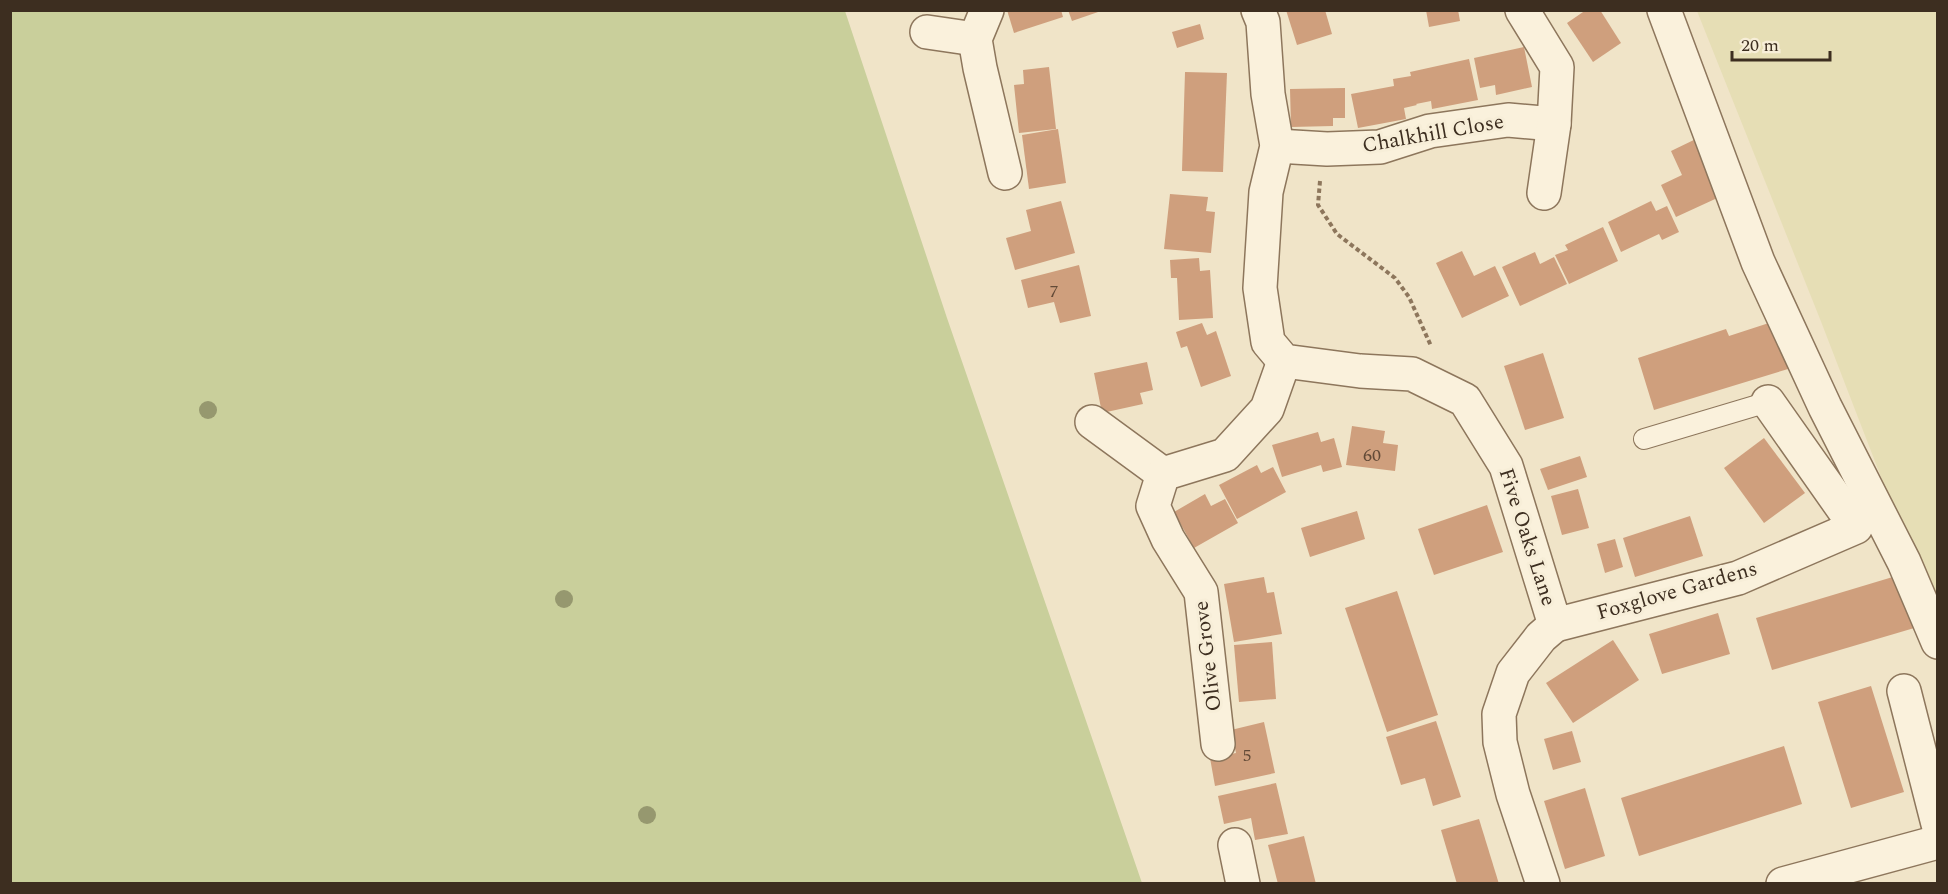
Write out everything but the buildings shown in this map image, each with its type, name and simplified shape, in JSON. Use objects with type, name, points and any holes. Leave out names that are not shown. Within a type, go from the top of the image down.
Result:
[{"type":"street","points":[[1092,422],[1163,474],[1225,455],[1267,409],[1284,361],[1268,342],[1260,288],[1266,192],[1277,146],[1268,94],[1263,22],[1258,10]]},
{"type":"street","points":[[1522,10],[1557,67],[1554,124],[1544,193]]},
{"type":"street","points":[[1664,10],[1758,262],[1825,407],[1904,562],[1938,642]]},
{"type":"street","points":[[927,32],[981,25],[980,68],[1005,173]]},
{"type":"street","name":"Chalkhill Close","points":[[1277,146],[1380,147],[1430,131],[1508,120],[1554,124]]},
{"type":"street","name":"Five Oaks Lane","points":[[1284,361],[1360,371],[1412,374],[1465,400],[1506,466],[1555,625],[1541,637],[1513,674],[1498,714],[1500,742],[1513,794],[1543,884]]},
{"type":"street","name":"Foxglove Gardens","points":[[1555,625],[1738,578],[1856,527],[1768,402]]},
{"type":"street","name":"Olive Grove","points":[[1163,474],[1153,506],[1168,539],[1201,592],[1218,744]]},
{"type":"street","points":[[1904,691],[1938,824]]},
{"type":"street","points":[[1783,884],[1938,843]]},
{"type":"street","points":[[1235,844],[1243,884]]},
{"type":"lane","points":[[1644,439],[1768,402]]},
{"type":"path","points":[[1322,148],[1318,205],[1337,234],[1395,278],[1409,297],[1428,336],[1444,390]]},
{"type":"shaded area","points":[[1697,11],[1937,11],[1937,622],[1820,319]]},
{"type":"green space","points":[[10,11],[845,11],[947,318],[1142,883],[11,883]]}]
